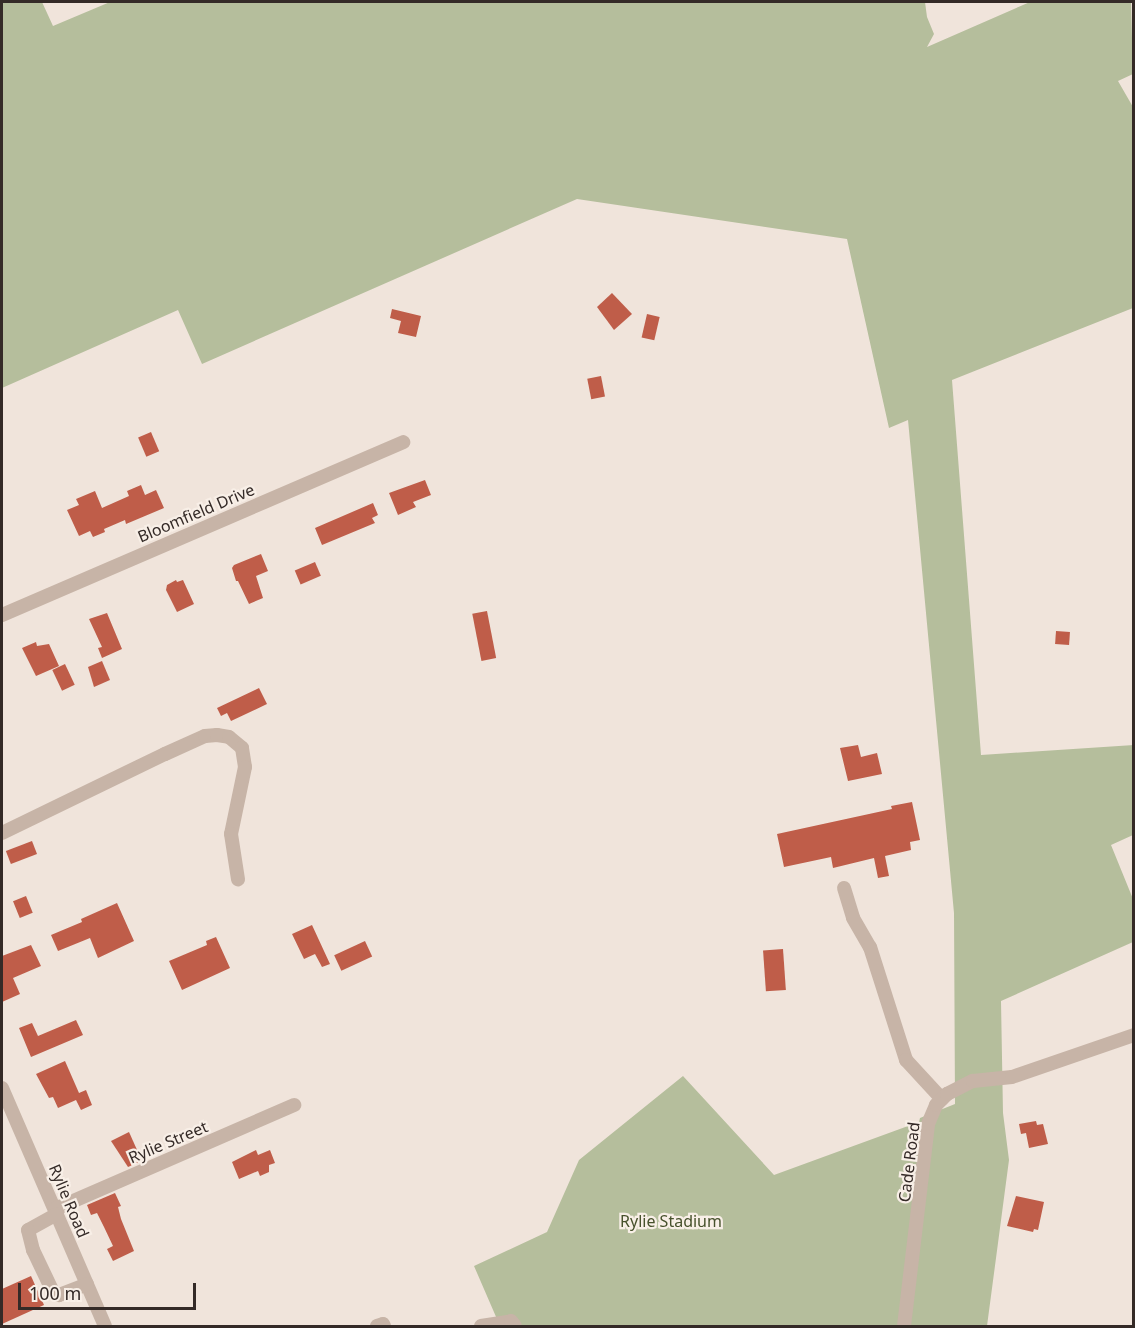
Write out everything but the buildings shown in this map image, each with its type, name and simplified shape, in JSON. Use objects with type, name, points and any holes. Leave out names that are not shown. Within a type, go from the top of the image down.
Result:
[{"type":"street","name":"Bloomfield Drive","points":[[2,615],[403,442]]},
{"type":"street","points":[[2,832],[205,736],[229,737],[242,748],[245,767],[237,793],[231,834],[238,879]]},
{"type":"street","points":[[844,888],[853,918],[870,947],[906,1060],[942,1100]]},
{"type":"street","name":"Cade Road","points":[[904,1326],[928,1124],[936,1105],[973,1081],[1012,1077],[1134,1035]]},
{"type":"street","name":"Rylie Road","points":[[2,1088],[105,1326]]},
{"type":"street","name":"Rylie Street","points":[[87,1284],[59,1295],[53,1293],[33,1250],[28,1230],[56,1212],[294,1105]]},
{"type":"street","points":[[481,1326],[511,1321],[514,1326]]},
{"type":"street","points":[[377,1326],[383,1324],[384,1326]]},
{"type":"green space","name":"Rylie Stadium","points":[[2,2],[42,2],[53,26],[110,2],[925,2],[927,17],[934,34],[927,47],[1030,2],[1131,2],[1133,74],[1118,81],[1133,107],[1133,308],[952,380],[981,755],[1134,745],[1133,835],[1111,845],[1133,899],[1133,942],[1001,1001],[1003,1113],[1009,1160],[987,1326],[500,1326],[474,1266],[547,1232],[579,1160],[683,1076],[774,1175],[919,1122],[920,1118],[955,1104],[954,913],[908,420],[889,428],[847,239],[577,199],[202,364],[178,310],[2,388]]}]
